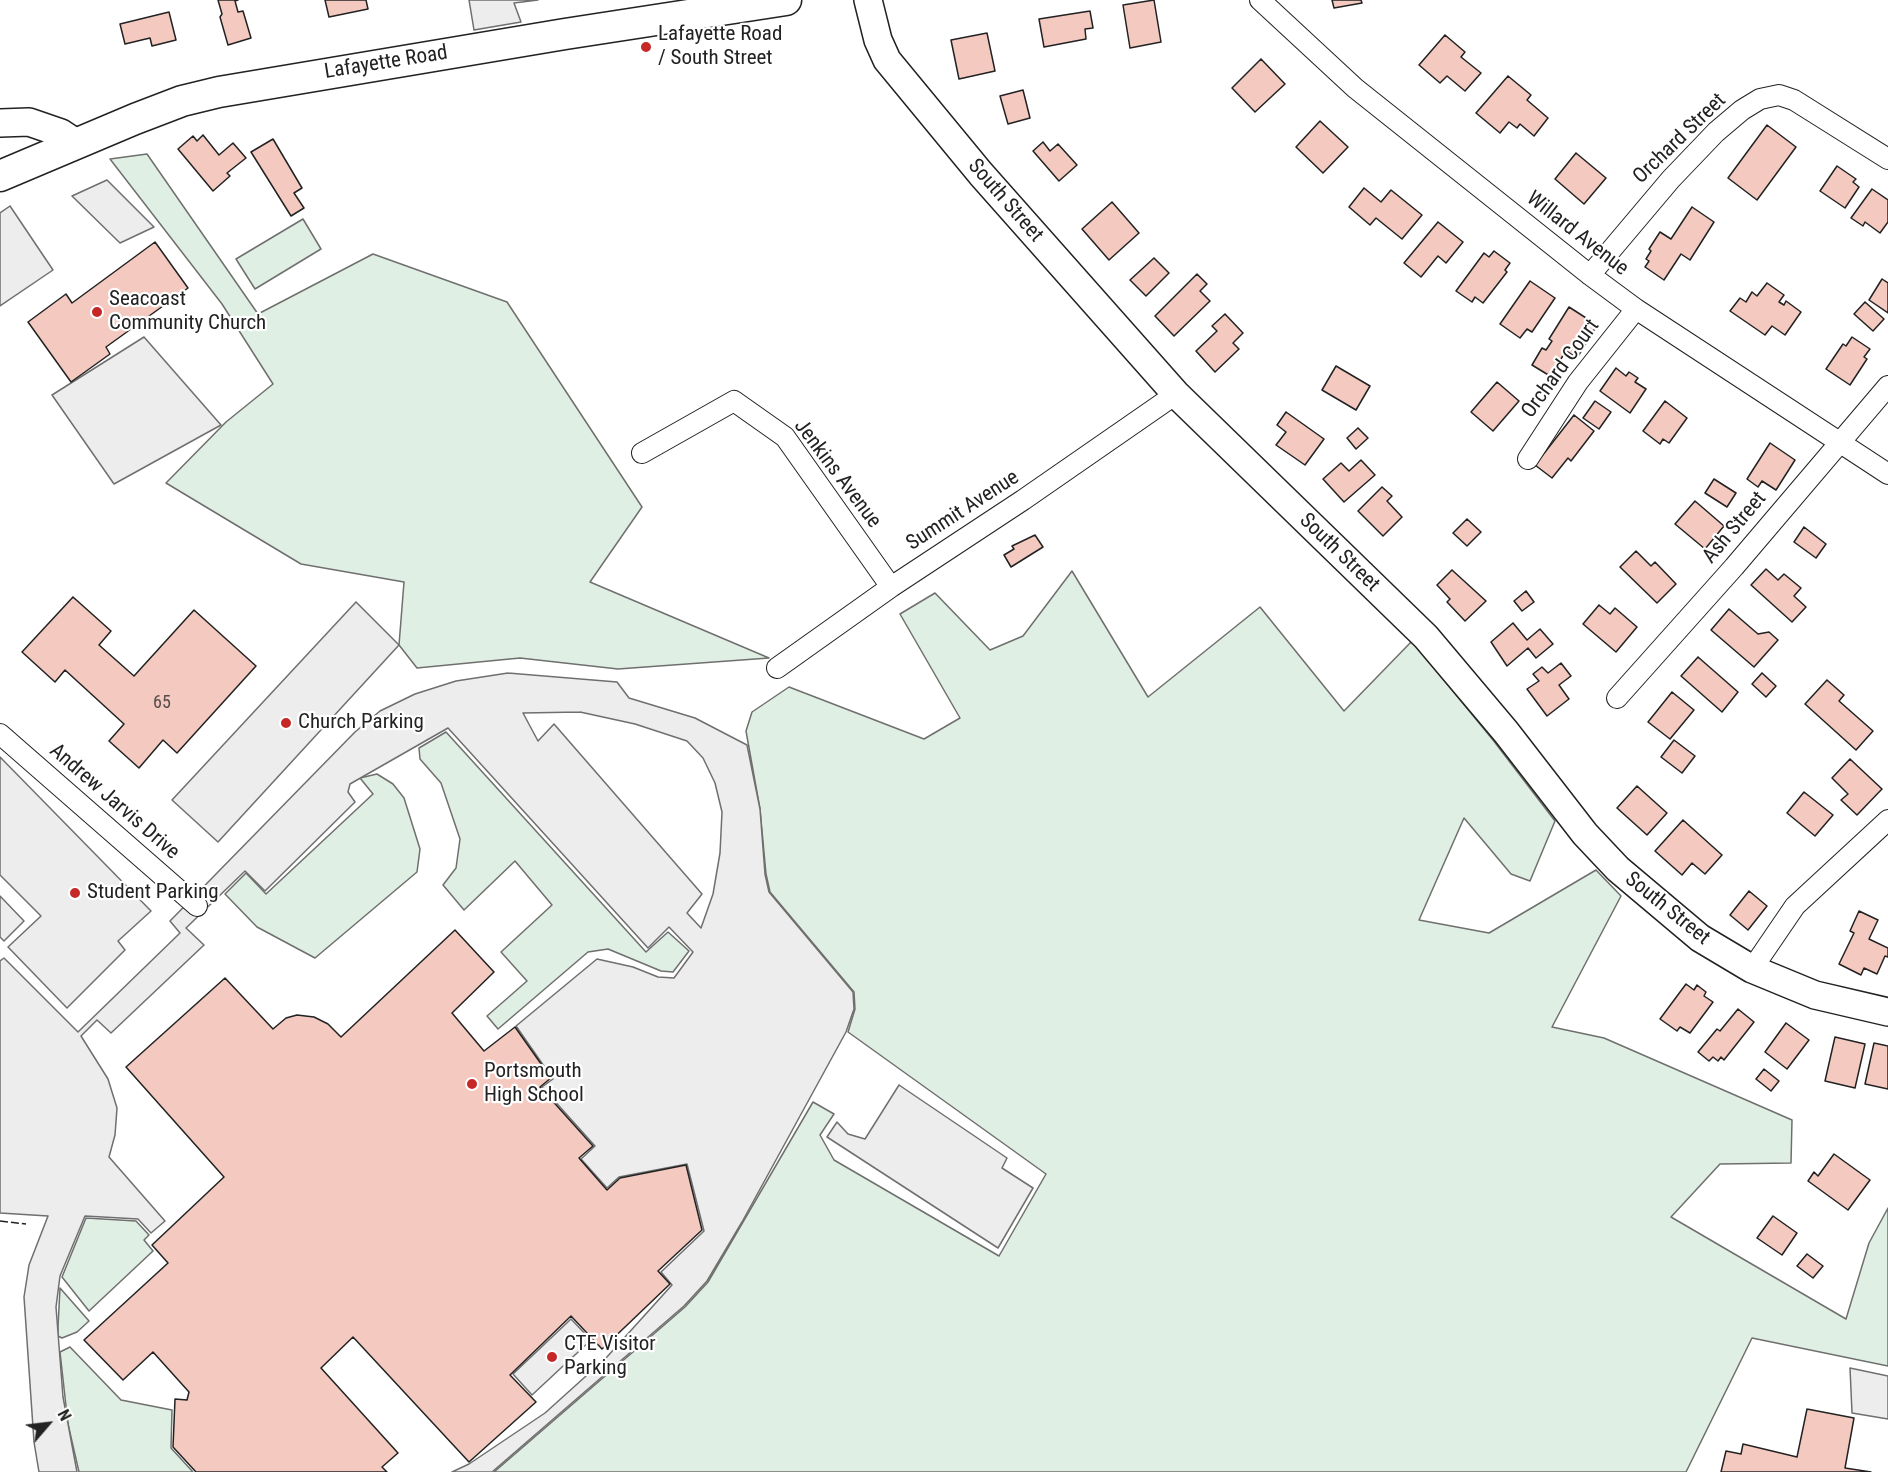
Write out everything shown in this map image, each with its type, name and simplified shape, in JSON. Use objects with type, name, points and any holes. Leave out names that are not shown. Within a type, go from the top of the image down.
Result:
[{"type":"main road","name":"Lafayette Road","points":[[0,176],[76,142],[183,101],[219,92],[565,34],[786,0]]},
{"type":"street","name":"South Street","points":[[868,0],[878,40],[899,78],[1176,394],[1426,637],[1506,732],[1585,834],[1618,869],[1700,938],[1752,969],[1815,995],[1888,1012]]},
{"type":"street","name":"Willard Avenue","points":[[1260,0],[1355,88],[1590,275],[1636,309],[1888,474]]},
{"type":"street","name":"Orchard Street","points":[[1590,275],[1645,206],[1678,171],[1716,132],[1742,110],[1760,99],[1779,95],[1794,100],[1888,159]]},
{"type":"street","points":[[0,123],[29,122],[54,130],[76,142]]},
{"type":"street","name":"Orchard Court","points":[[1527,459],[1578,382],[1636,309]]},
{"type":"street","name":"Ash Street","points":[[1617,698],[1734,567],[1888,386]]},
{"type":"street","name":"Summit Avenue","points":[[777,668],[891,587],[1023,500],[1176,394]]},
{"type":"street","name":"Jenkins Avenue","points":[[642,453],[734,401],[785,437],[891,587]]},
{"type":"street","name":"Andrew Jarvis Drive","points":[[0,734],[197,906]]},
{"type":"street","points":[[1752,969],[1795,906],[1888,820]]},
{"type":"green space","points":[[147,154],[258,314],[373,254],[507,302],[642,507],[590,582],[769,658],[618,669],[520,658],[417,668],[399,645],[404,582],[301,564],[166,483],[226,422],[273,384],[222,304],[110,159]]},
{"type":"green space","points":[[303,219],[321,249],[255,289],[236,259]]},
{"type":"green space","points":[[1072,571],[1148,697],[1260,607],[1344,711],[1412,641],[1493,740],[1555,821],[1530,881],[1511,874],[1464,818],[1419,920],[1489,933],[1596,870],[1621,896],[1552,1027],[1604,1038],[1792,1120],[1791,1163],[1720,1164],[1671,1217],[1846,1319],[1869,1243],[1888,1208],[1888,1366],[1752,1338],[1686,1472],[494,1472],[685,1307],[708,1282],[813,1102],[834,1114],[820,1135],[834,1160],[999,1256],[1046,1174],[848,1032],[855,1009],[854,992],[770,892],[766,874],[760,809],[746,731],[752,712],[789,687],[924,739],[960,718],[900,614],[935,593],[990,650],[1023,636]]},
{"type":"green space","points":[[446,732],[646,952],[668,932],[689,951],[673,972],[661,971],[608,949],[588,952],[498,1029],[487,1016],[527,981],[501,952],[552,905],[515,861],[464,910],[443,885],[456,868],[460,839],[441,783],[420,759],[419,748]]},
{"type":"green space","points":[[377,774],[393,784],[404,798],[420,849],[417,872],[315,958],[257,927],[225,894],[246,873],[266,894],[373,794],[360,778]]},
{"type":"green space","points":[[86,1218],[136,1221],[149,1235],[144,1240],[153,1251],[89,1311],[62,1277]]},
{"type":"green space","points":[[60,1288],[89,1321],[77,1332],[62,1338],[58,1336]]},
{"type":"green space","points":[[70,1347],[121,1400],[172,1410],[171,1448],[193,1472],[79,1472],[68,1424],[60,1352]]},
{"type":"shaded area","points":[[469,0],[538,0],[514,3],[521,22],[474,30]]},
{"type":"shaded area","points":[[107,180],[154,227],[120,243],[72,196]]},
{"type":"shaded area","points":[[10,206],[53,270],[0,306],[0,213]]},
{"type":"shaded area","points":[[144,337],[221,425],[114,484],[52,395]]},
{"type":"shaded area","name":"Church Parking","points":[[356,602],[399,645],[218,842],[172,800]]},
{"type":"shaded area","points":[[508,673],[617,682],[629,698],[695,718],[747,745],[760,809],[765,874],[769,892],[853,992],[854,1009],[846,1032],[742,1222],[707,1281],[684,1306],[492,1472],[452,1472],[469,1464],[545,1413],[606,1358],[672,1285],[661,1272],[704,1231],[687,1164],[619,1177],[607,1188],[581,1159],[595,1146],[542,1087],[553,1079],[516,1026],[597,959],[633,967],[658,977],[674,978],[693,952],[669,927],[648,948],[448,728],[350,784],[348,792],[355,802],[265,891],[245,871],[186,928],[204,945],[111,1033],[97,1020],[81,1036],[108,1079],[117,1108],[115,1135],[109,1157],[165,1221],[151,1233],[138,1219],[85,1216],[60,1276],[56,1307],[63,1397],[77,1472],[39,1472],[34,1442],[24,1297],[29,1265],[48,1216],[0,1213],[0,961],[4,958],[78,1032],[180,933],[170,921],[355,732],[380,711],[415,694],[456,681]],"holes":[[[580,712],[635,724],[687,741],[703,758],[715,783],[722,812],[720,853],[713,894],[701,928],[687,913],[702,894],[554,724],[538,741],[523,713]]]},
{"type":"shaded area","name":"Student Parking","points":[[0,757],[151,911],[118,941],[125,950],[67,1008],[8,947],[41,916],[0,875]]},
{"type":"shaded area","points":[[0,896],[24,921],[4,941],[0,937]]},
{"type":"shaded area","points":[[899,1085],[1007,1158],[1002,1168],[1033,1188],[998,1248],[827,1137],[837,1122],[848,1134],[865,1139]]},
{"type":"shaded area","name":"CTE Visitor Parking","points":[[571,1319],[591,1340],[532,1395],[513,1374]]},
{"type":"shaded area","points":[[1850,1368],[1888,1376],[1888,1419],[1852,1413]]},
{"type":"building","points":[[218,0],[238,0],[235,1],[238,12],[243,11],[251,38],[228,45]]},
{"type":"building","points":[[325,0],[366,0],[368,9],[329,17]]},
{"type":"building","points":[[1154,0],[1161,42],[1130,48],[1123,5]]},
{"type":"building","points":[[1332,0],[1361,0],[1362,3],[1334,8]]},
{"type":"building","points":[[1090,11],[1093,28],[1085,29],[1086,39],[1044,47],[1039,19]]},
{"type":"building","points":[[169,12],[176,40],[152,46],[150,38],[125,44],[120,24]]},
{"type":"building","points":[[987,33],[995,71],[959,79],[951,40]]},
{"type":"building","points":[[1445,35],[1465,52],[1461,57],[1481,73],[1465,91],[1447,76],[1440,83],[1419,65]]},
{"type":"building","points":[[1261,59],[1285,84],[1255,112],[1232,88]]},
{"type":"building","points":[[1508,76],[1531,95],[1527,100],[1548,118],[1534,136],[1520,124],[1517,128],[1509,122],[1500,133],[1476,113]]},
{"type":"building","points":[[1023,90],[1030,118],[1008,124],[1000,96]]},
{"type":"building","points":[[1320,121],[1348,147],[1323,173],[1296,147]]},
{"type":"building","points":[[1767,125],[1796,147],[1757,200],[1728,178]]},
{"type":"building","points":[[203,135],[219,155],[233,143],[246,158],[227,173],[230,176],[213,191],[178,149],[193,136],[197,141]]},
{"type":"building","points":[[273,139],[302,188],[294,193],[304,208],[291,216],[251,152]]},
{"type":"building","points":[[1043,142],[1050,151],[1058,144],[1077,165],[1059,181],[1033,151]]},
{"type":"building","points":[[1576,153],[1606,178],[1584,204],[1555,179]]},
{"type":"building","points":[[1837,166],[1856,179],[1853,182],[1859,187],[1845,208],[1820,191]]},
{"type":"building","points":[[1364,188],[1381,202],[1391,190],[1422,215],[1402,239],[1376,218],[1370,225],[1349,207]]},
{"type":"building","points":[[1872,189],[1888,200],[1888,222],[1880,233],[1865,222],[1863,226],[1851,218]]},
{"type":"building","points":[[1112,202],[1139,233],[1109,260],[1082,229]]},
{"type":"building","points":[[1692,207],[1714,222],[1690,260],[1681,254],[1664,280],[1645,267],[1649,261],[1646,259],[1651,251],[1649,249],[1660,232],[1671,239]]},
{"type":"building","points":[[1438,222],[1463,242],[1446,263],[1438,256],[1421,277],[1404,263]]},
{"type":"building","name":"Seacoast Community Church","points":[[155,242],[188,288],[106,347],[110,354],[71,382],[28,322],[66,294],[72,303]]},
{"type":"building","points":[[1494,251],[1510,263],[1505,270],[1507,272],[1483,303],[1475,297],[1472,302],[1456,291],[1484,253],[1489,257]]},
{"type":"building","points":[[1154,258],[1169,273],[1146,296],[1130,280]]},
{"type":"building","points":[[1197,274],[1207,284],[1200,291],[1210,301],[1174,336],[1155,316]]},
{"type":"building","points":[[1882,279],[1888,283],[1888,313],[1869,300]]},
{"type":"building","points":[[1530,281],[1555,298],[1532,332],[1527,329],[1520,338],[1500,324]]},
{"type":"building","points":[[1767,283],[1784,295],[1779,302],[1784,305],[1786,301],[1801,312],[1785,335],[1772,326],[1765,335],[1730,311],[1740,298],[1746,302],[1752,292],[1757,296]]},
{"type":"building","points":[[1865,302],[1884,319],[1873,331],[1854,314]]},
{"type":"building","points":[[1569,307],[1597,325],[1577,358],[1566,351],[1550,376],[1532,365],[1542,348],[1546,350],[1552,341],[1549,339]]},
{"type":"building","points":[[1225,314],[1243,333],[1233,343],[1239,349],[1215,372],[1196,351],[1217,331],[1212,326]]},
{"type":"building","points":[[1852,337],[1870,349],[1864,357],[1867,359],[1850,385],[1826,369],[1843,344],[1846,346]]},
{"type":"building","points":[[1336,366],[1370,386],[1356,410],[1322,390]]},
{"type":"building","points":[[1616,368],[1626,376],[1629,372],[1638,378],[1635,382],[1646,389],[1630,413],[1600,391]]},
{"type":"building","points":[[1497,382],[1519,401],[1493,431],[1471,412]]},
{"type":"building","points":[[1595,401],[1611,412],[1599,429],[1583,418]]},
{"type":"building","points":[[1665,401],[1687,418],[1669,443],[1663,439],[1660,444],[1643,431]]},
{"type":"building","points":[[1286,412],[1324,439],[1305,465],[1276,445],[1286,432],[1277,425]]},
{"type":"building","points":[[1574,415],[1594,431],[1571,461],[1568,458],[1552,478],[1535,465]]},
{"type":"building","points":[[1358,428],[1368,438],[1356,449],[1347,438]]},
{"type":"building","points":[[1770,443],[1795,460],[1776,490],[1762,481],[1758,487],[1747,479]]},
{"type":"building","points":[[1361,460],[1375,475],[1344,502],[1323,479],[1341,463],[1349,471]]},
{"type":"building","points":[[1714,479],[1736,493],[1727,507],[1705,493]]},
{"type":"building","points":[[1382,487],[1392,496],[1387,501],[1402,517],[1383,536],[1358,511]]},
{"type":"building","points":[[1695,501],[1724,526],[1705,549],[1675,524]]},
{"type":"building","points":[[1467,519],[1481,532],[1467,546],[1453,533]]},
{"type":"building","points":[[1804,527],[1826,544],[1816,558],[1794,542]]},
{"type":"building","points":[[1035,535],[1043,547],[1011,567],[1004,555],[1014,549],[1012,546]]},
{"type":"building","points":[[1636,551],[1651,566],[1655,562],[1676,584],[1657,603],[1620,567]]},
{"type":"building","points":[[1766,569],[1778,580],[1784,574],[1801,588],[1794,596],[1806,607],[1792,622],[1751,585]]},
{"type":"building","points":[[1452,570],[1486,601],[1465,621],[1447,602],[1450,599],[1437,585]]},
{"type":"building","points":[[1526,591],[1534,602],[1522,611],[1514,601]]},
{"type":"building","points":[[73,597],[111,631],[99,645],[134,676],[194,610],[256,666],[177,753],[163,740],[139,768],[109,741],[124,724],[65,670],[55,682],[22,652]]},
{"type":"building","points":[[1599,605],[1610,614],[1615,608],[1637,627],[1616,652],[1583,624]]},
{"type":"building","points":[[1729,609],[1758,634],[1769,632],[1778,640],[1754,667],[1711,630]]},
{"type":"building","points":[[1513,623],[1527,640],[1540,629],[1553,644],[1536,658],[1528,648],[1507,666],[1491,642]]},
{"type":"building","points":[[1698,657],[1738,692],[1722,712],[1681,676]]},
{"type":"building","points":[[1561,663],[1571,676],[1559,685],[1569,699],[1547,716],[1527,689],[1539,681],[1533,674],[1542,667],[1548,673]]},
{"type":"building","points":[[1762,673],[1776,686],[1766,697],[1752,684]]},
{"type":"building","points":[[1827,680],[1844,695],[1839,701],[1873,731],[1856,750],[1805,704]]},
{"type":"building","points":[[1672,692],[1694,710],[1670,739],[1648,722]]},
{"type":"building","points":[[1674,740],[1695,756],[1682,773],[1661,757]]},
{"type":"building","points":[[1850,759],[1882,789],[1857,815],[1841,800],[1848,794],[1832,778]]},
{"type":"building","points":[[1637,786],[1667,813],[1647,835],[1617,808]]},
{"type":"building","points":[[1804,792],[1833,815],[1815,836],[1787,813]]},
{"type":"building","points":[[1683,820],[1722,855],[1705,874],[1692,863],[1682,875],[1655,851]]},
{"type":"building","points":[[1749,891],[1767,906],[1748,930],[1730,915]]},
{"type":"building","points":[[1859,911],[1878,920],[1869,939],[1888,948],[1888,957],[1885,956],[1877,974],[1864,968],[1861,975],[1839,964],[1854,933],[1850,931]]},
{"type":"building","points":[[455,930],[494,972],[452,1013],[484,1051],[515,1027],[551,1078],[540,1087],[593,1146],[579,1158],[607,1190],[620,1178],[686,1165],[702,1230],[658,1271],[670,1284],[602,1349],[571,1316],[510,1375],[536,1402],[469,1462],[353,1337],[321,1368],[398,1453],[382,1467],[387,1472],[196,1472],[173,1447],[175,1399],[187,1400],[189,1392],[153,1352],[123,1380],[84,1340],[168,1263],[152,1245],[224,1177],[126,1067],[225,978],[273,1029],[286,1018],[297,1015],[314,1017],[328,1024],[341,1037]]},
{"type":"building","points":[[1686,984],[1694,990],[1697,985],[1706,992],[1704,996],[1713,1002],[1690,1033],[1680,1027],[1677,1031],[1660,1019]]},
{"type":"building","points":[[1738,1009],[1754,1022],[1724,1060],[1721,1057],[1718,1061],[1713,1057],[1709,1061],[1698,1052],[1717,1029],[1720,1031]]},
{"type":"building","points":[[1786,1023],[1809,1040],[1787,1069],[1765,1052]]},
{"type":"building","points":[[1835,1037],[1865,1044],[1855,1088],[1825,1081]]},
{"type":"building","points":[[1874,1043],[1888,1046],[1888,1089],[1865,1084]]},
{"type":"building","points":[[1764,1069],[1779,1081],[1771,1091],[1756,1079]]},
{"type":"building","points":[[1834,1154],[1870,1180],[1848,1210],[1808,1181],[1814,1172],[1818,1176]]},
{"type":"building","points":[[1773,1216],[1797,1233],[1782,1255],[1757,1238]]},
{"type":"building","points":[[1807,1254],[1823,1266],[1813,1278],[1797,1266]]},
{"type":"building","points":[[1807,1409],[1854,1418],[1845,1468],[1871,1472],[1721,1472],[1726,1451],[1741,1454],[1743,1444],[1797,1457]]},
{"type":"fence","points":[[0,1221],[26,1224]]},
{"type":"place","name":"Lafayette Road / South Street","points":[[646,47]]},
{"type":"place","name":"Seacoast Community Church","points":[[97,312]]},
{"type":"place","name":"Church Parking","points":[[286,723]]},
{"type":"place","name":"Student Parking","points":[[75,893]]},
{"type":"place","name":"Portsmouth High School","points":[[472,1084]]},
{"type":"place","name":"CTE Visitor Parking","points":[[552,1357]]}]
